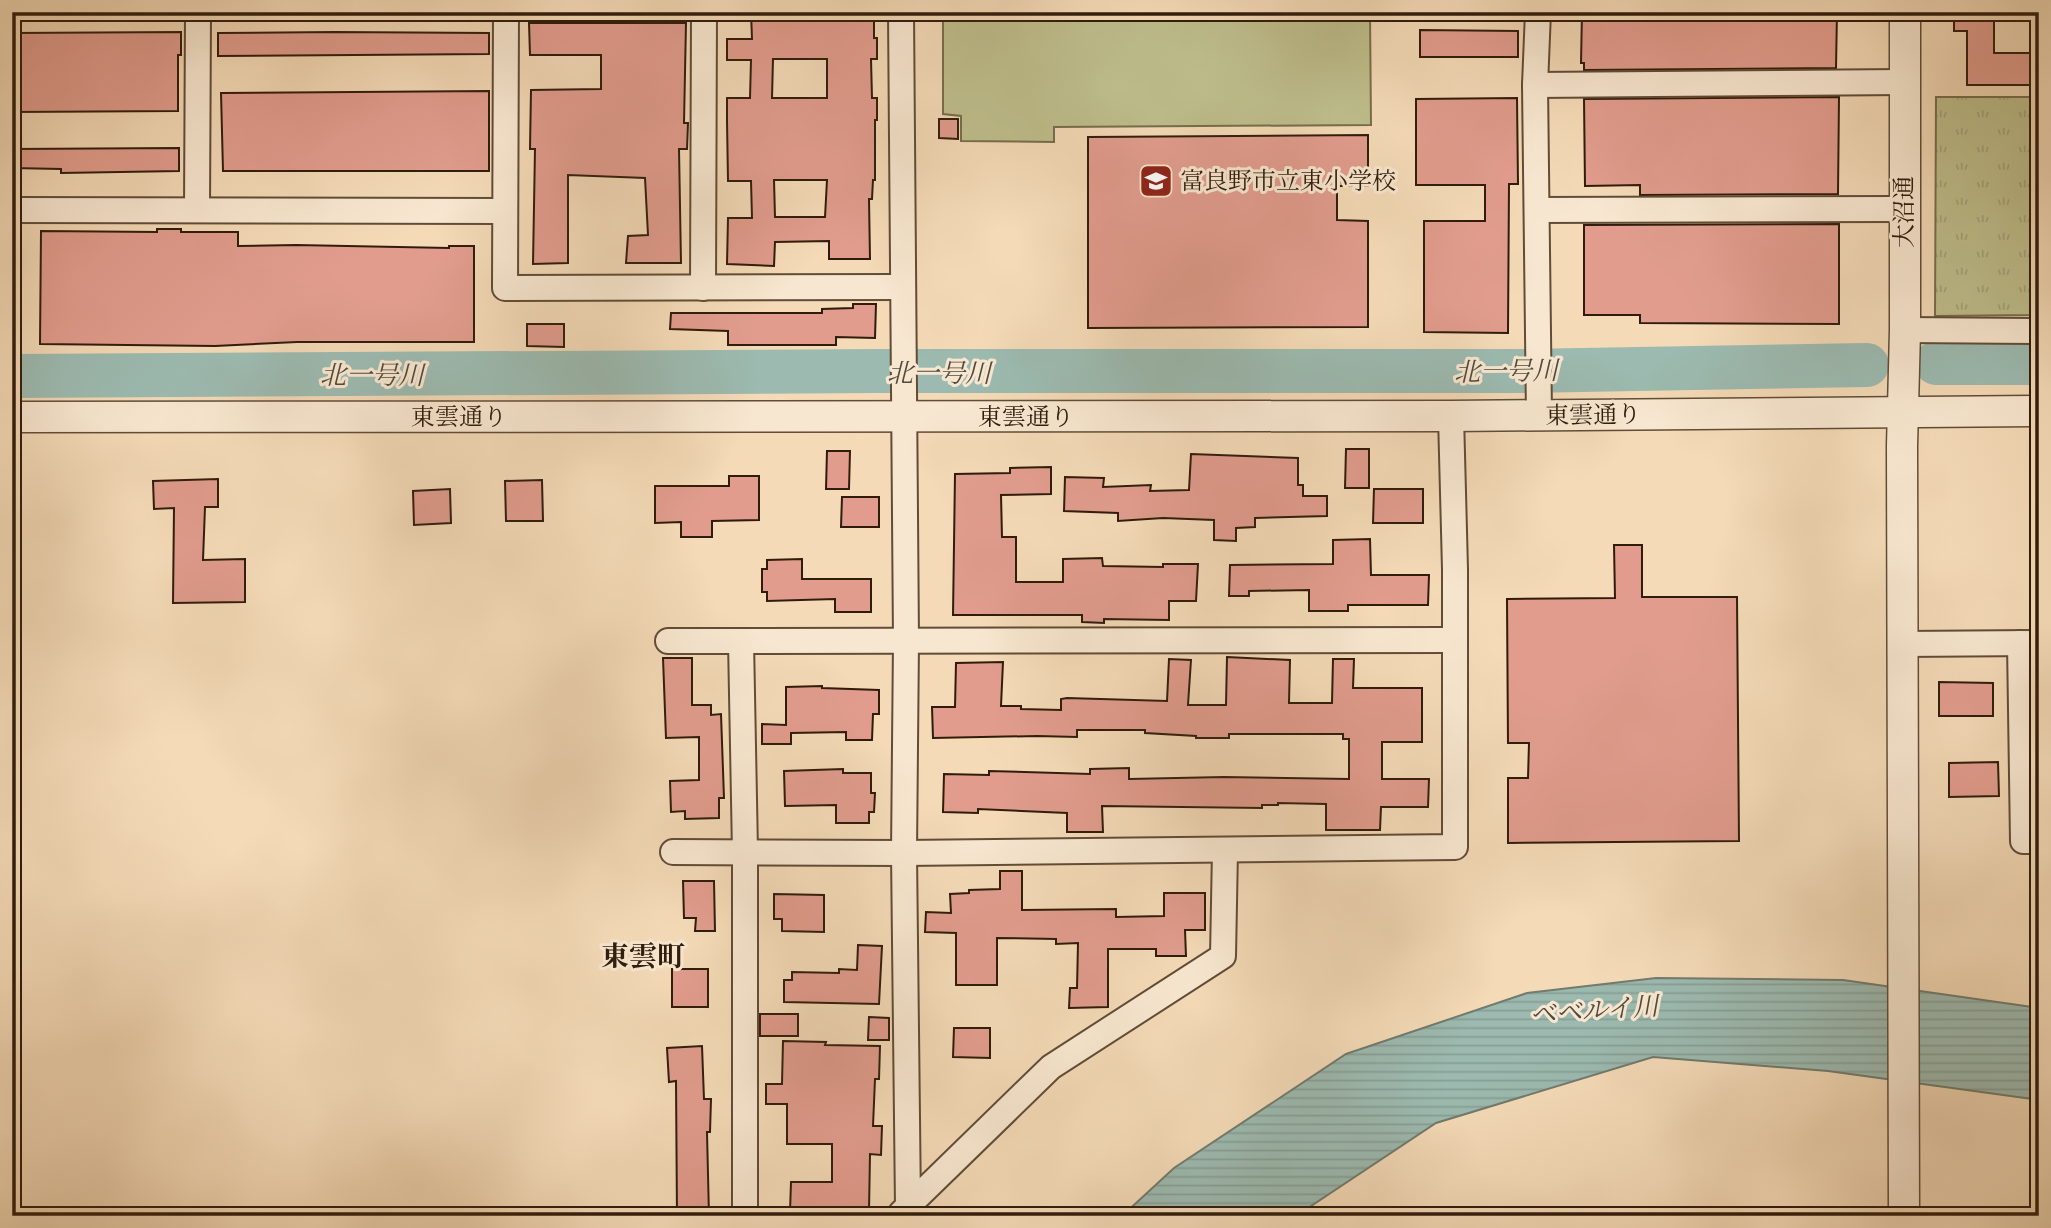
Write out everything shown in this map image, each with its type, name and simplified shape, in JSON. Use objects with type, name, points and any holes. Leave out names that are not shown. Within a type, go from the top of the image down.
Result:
[{"type":"street","points":[[197,210],[198,12]]},
{"type":"street","points":[[506,12],[505,288],[902,287]]},
{"type":"street","points":[[703,288],[704,12]]},
{"type":"street","points":[[901,12],[906,641],[903,1211]]},
{"type":"street","points":[[1538,12],[1535,85],[1539,416]]},
{"type":"street","name":"大沼通","points":[[1904,1216],[1902,645],[1905,12]]},
{"type":"street","points":[[1535,85],[1905,82]]},
{"type":"street","points":[[1537,210],[1903,209]]},
{"type":"street","points":[[12,210],[505,211]]},
{"type":"street","points":[[1905,330],[2039,331]]},
{"type":"street","name":"東雲通り","points":[[12,417],[1539,416],[2039,411]]},
{"type":"street","points":[[673,852],[904,853],[1455,847],[1451,416]]},
{"type":"street","points":[[668,641],[1455,640]]},
{"type":"street","points":[[741,641],[745,852],[746,1216]]},
{"type":"street","points":[[1902,645],[2030,643],[2023,841],[2039,841]]},
{"type":"street","points":[[903,1211],[1051,1067],[1223,956],[1225,850]]},
{"type":"green space","points":[[943,12],[1370,12],[1371,125],[1054,127],[1054,142],[961,141],[961,116],[943,114]]},
{"type":"green space","points":[[1936,97],[2036,97],[2034,315],[1935,316]]},
{"type":"water","name":"ベベルイ川","points":[[1656,978],[1843,980],[2039,1008],[2039,1100],[1828,1071],[1653,1057],[1436,1123],[1296,1216],[1122,1216],[1174,1168],[1346,1054],[1527,993]]},
{"type":"building","points":[[751,12],[874,12],[877,59],[871,59],[872,98],[877,98],[877,120],[875,180],[872,199],[869,199],[870,259],[829,259],[829,241],[775,242],[774,266],[727,264],[728,218],[752,218],[751,181],[728,181],[727,121],[727,98],[750,98],[751,60],[727,60],[727,39],[752,39]],"holes":[[[773,59],[827,59],[827,98],[772,98]],[[774,180],[827,180],[825,217],[775,217]]]},
{"type":"building","points":[[1582,12],[1837,12],[1836,68],[1584,70],[1584,63],[1581,63]]},
{"type":"building","points":[[1954,12],[1994,12],[1994,53],[2032,53],[2031,85],[1967,85],[1967,31],[1954,31]]},
{"type":"building","points":[[529,23],[686,23],[684,123],[688,123],[687,149],[679,149],[681,263],[626,263],[628,236],[648,235],[645,178],[568,175],[568,263],[533,264],[535,149],[530,149],[531,90],[601,89],[601,55],[530,55]]},
{"type":"building","points":[[1420,30],[1518,31],[1518,57],[1420,57]]},
{"type":"building","points":[[181,32],[181,55],[178,55],[178,111],[12,112],[12,33]]},
{"type":"building","points":[[218,33],[489,33],[489,54],[218,56]]},
{"type":"building","points":[[489,91],[489,171],[223,171],[221,93]]},
{"type":"building","points":[[1839,97],[1838,194],[1640,195],[1640,185],[1585,186],[1584,99]]},
{"type":"building","points":[[1517,98],[1518,184],[1509,184],[1508,333],[1424,332],[1424,221],[1485,221],[1485,185],[1416,185],[1416,99]]},
{"type":"building","points":[[939,119],[958,119],[958,139],[939,138]]},
{"type":"building","points":[[1368,135],[1368,186],[1337,186],[1337,220],[1368,221],[1368,327],[1088,328],[1088,137]]},
{"type":"building","points":[[179,148],[179,171],[61,173],[61,169],[12,168],[12,149]]},
{"type":"building","points":[[1839,224],[1839,324],[1640,323],[1640,315],[1584,315],[1584,225]]},
{"type":"building","points":[[157,229],[181,229],[181,232],[238,232],[238,246],[474,246],[474,342],[297,342],[215,346],[40,344],[41,231],[157,232]]},
{"type":"building","points":[[853,304],[876,304],[875,338],[836,337],[836,345],[728,345],[728,331],[670,329],[671,313],[822,313],[822,309],[853,308]]},
{"type":"building","points":[[527,324],[564,324],[564,347],[527,346]]},
{"type":"building","points":[[1346,449],[1369,449],[1369,488],[1345,488]]},
{"type":"building","points":[[827,451],[850,451],[849,489],[826,489]]},
{"type":"building","points":[[1191,454],[1298,458],[1298,485],[1303,485],[1303,496],[1327,496],[1327,516],[1255,518],[1255,527],[1236,528],[1236,541],[1214,540],[1214,520],[1163,518],[1118,521],[1118,513],[1064,511],[1065,477],[1104,478],[1103,487],[1151,485],[1150,491],[1189,490]]},
{"type":"building","points":[[1051,467],[1051,494],[1001,495],[1002,537],[1016,537],[1016,582],[1063,582],[1063,559],[1102,558],[1103,566],[1163,567],[1163,564],[1198,564],[1196,601],[1169,601],[1169,620],[1104,619],[1104,623],[1082,622],[1082,615],[953,615],[955,474],[1010,473],[1010,468]]},
{"type":"building","points":[[729,476],[759,476],[759,520],[712,521],[712,537],[681,537],[681,522],[655,523],[655,486],[729,486]]},
{"type":"building","points":[[218,479],[218,507],[205,507],[203,560],[245,559],[245,602],[173,603],[174,508],[154,509],[153,481]]},
{"type":"building","points":[[542,480],[543,521],[506,521],[505,481]]},
{"type":"building","points":[[450,489],[451,523],[414,525],[413,491]]},
{"type":"building","points":[[1374,489],[1423,489],[1423,523],[1373,523]]},
{"type":"building","points":[[842,497],[879,497],[879,527],[841,527]]},
{"type":"building","points":[[1370,539],[1371,575],[1429,575],[1428,605],[1348,605],[1348,611],[1309,611],[1309,590],[1249,591],[1249,596],[1229,596],[1230,565],[1333,564],[1333,540]]},
{"type":"building","points":[[1614,545],[1642,545],[1642,597],[1737,597],[1739,841],[1508,843],[1508,778],[1528,778],[1529,743],[1508,743],[1507,599],[1615,598]]},
{"type":"building","points":[[802,559],[802,579],[871,579],[871,612],[835,612],[835,599],[767,601],[767,592],[762,592],[762,569],[767,569],[767,560]]},
{"type":"building","points":[[1227,657],[1290,660],[1289,703],[1332,703],[1333,659],[1354,659],[1353,688],[1422,688],[1422,742],[1382,742],[1382,779],[1429,779],[1428,807],[1381,807],[1380,830],[1326,830],[1326,804],[1278,803],[1262,805],[1262,808],[1102,806],[1103,832],[1067,832],[1067,813],[978,809],[978,813],[943,812],[944,774],[989,775],[989,771],[1090,774],[1090,769],[1129,768],[1129,779],[1349,779],[1349,739],[1343,739],[1343,734],[1229,734],[1229,738],[1196,738],[1145,733],[1145,730],[1077,730],[1077,737],[933,738],[932,707],[955,707],[956,663],[1003,662],[1001,706],[1061,710],[1061,699],[1067,698],[1167,701],[1169,659],[1191,660],[1188,705],[1226,705]]},
{"type":"building","points":[[663,658],[692,658],[692,705],[711,705],[711,715],[721,714],[724,798],[719,798],[719,818],[685,819],[685,811],[671,812],[670,781],[699,780],[699,737],[666,738]]},
{"type":"building","points":[[1939,682],[1993,683],[1993,716],[1939,716]]},
{"type":"building","points":[[822,686],[879,690],[879,714],[873,714],[872,740],[846,740],[846,732],[791,733],[791,744],[762,744],[762,724],[786,725],[786,687]]},
{"type":"building","points":[[1998,762],[1999,796],[1949,797],[1949,763]]},
{"type":"building","points":[[843,769],[843,773],[871,773],[871,793],[875,793],[874,812],[869,812],[869,823],[836,823],[836,805],[785,806],[784,771]]},
{"type":"building","points":[[1000,871],[1022,871],[1022,910],[1116,909],[1116,917],[1164,916],[1164,893],[1205,893],[1205,930],[1185,930],[1186,956],[1156,956],[1156,949],[1108,949],[1108,1007],[1069,1008],[1070,988],[1077,988],[1078,943],[1056,944],[1056,939],[997,938],[997,985],[956,985],[956,933],[925,932],[926,912],[951,913],[950,894],[1000,889]]},
{"type":"building","points":[[683,881],[714,881],[715,931],[695,931],[696,918],[684,918]]},
{"type":"building","points":[[774,894],[824,895],[824,932],[782,931],[782,919],[774,919]]},
{"type":"building","points":[[858,945],[882,946],[879,1004],[784,1002],[784,980],[792,980],[792,972],[839,973],[839,969],[857,970]]},
{"type":"building","points":[[672,969],[708,969],[708,1007],[672,1007]]},
{"type":"building","points":[[760,1014],[798,1014],[798,1036],[760,1036]]},
{"type":"building","points":[[869,1017],[889,1018],[889,1040],[868,1040]]},
{"type":"building","points":[[954,1028],[990,1028],[990,1058],[953,1057]]},
{"type":"building","points":[[783,1041],[880,1046],[879,1079],[875,1079],[873,1126],[882,1126],[881,1155],[870,1154],[869,1211],[790,1212],[791,1182],[832,1182],[832,1144],[787,1144],[787,1104],[766,1104],[766,1084],[782,1084]]},
{"type":"building","points":[[702,1046],[704,1099],[711,1099],[710,1132],[707,1132],[709,1216],[677,1216],[676,1081],[669,1082],[667,1048]]},
{"type":"waterway","name":"北一号川","points":[[1936,363],[2039,363]]},
{"type":"waterway","name":"北一号川","points":[[12,376],[877,371],[1519,371],[1867,365]]},
{"type":"place","name":"富良野市立東小学校","points":[[1156,181]]},
{"type":"district","name":"東雲町","points":[[643,956]]}]
